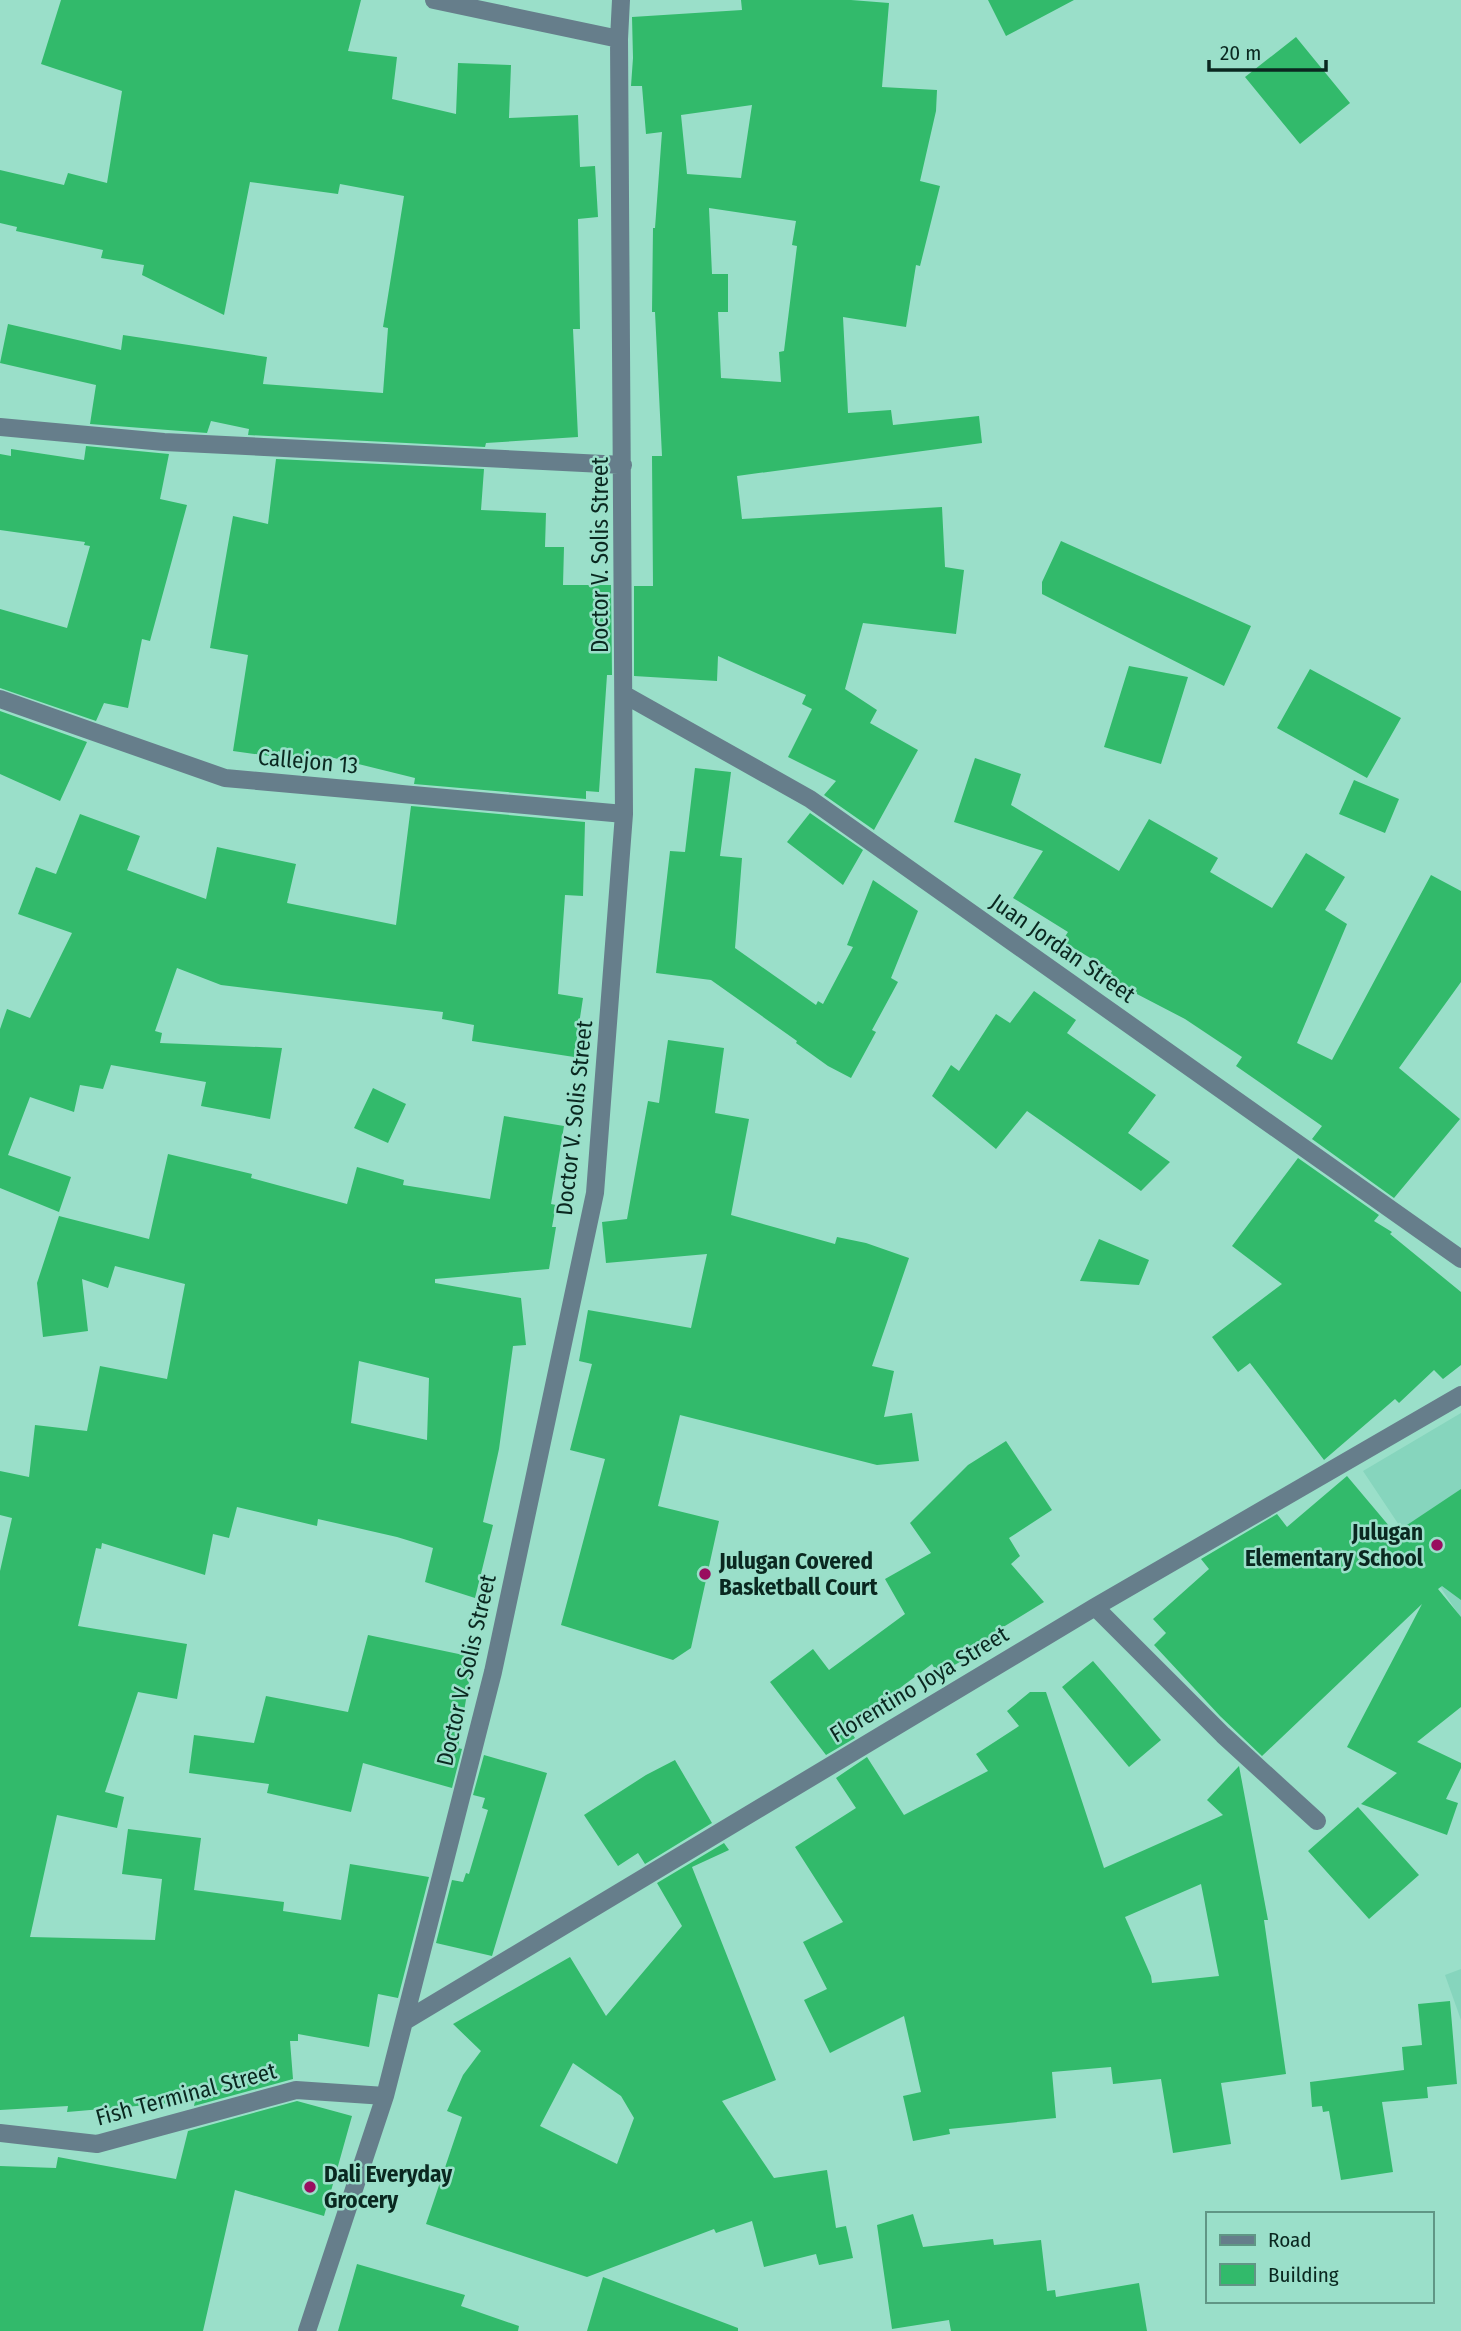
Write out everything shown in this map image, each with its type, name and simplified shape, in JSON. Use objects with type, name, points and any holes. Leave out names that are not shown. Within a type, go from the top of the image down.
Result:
[{"type":"street","points":[[434,0],[619,38]]},
{"type":"street","name":"Doctor V. Solis Street","points":[[307,2331],[385,2096],[405,2021],[493,1672],[595,1193],[624,814],[619,38],[621,0]]},
{"type":"street","points":[[0,427],[164,442],[623,465]]},
{"type":"street","name":"Juan Jordan Street","points":[[625,695],[810,799],[1461,1259]]},
{"type":"street","name":"Callejon 13","points":[[0,699],[225,778],[624,814]]},
{"type":"street","name":"Florentino Joya Street","points":[[405,2021],[1095,1607],[1461,1395]]},
{"type":"street","points":[[1095,1607],[1223,1735],[1317,1821]]},
{"type":"street","name":"Fish Terminal Street","points":[[0,2133],[97,2144],[296,2090],[385,2096]]},
{"type":"shaded area","name":"Julugan Elementary School","points":[[1461,1413],[1461,1618],[1363,1471]]},
{"type":"shaded area","points":[[1461,1969],[1461,2020],[1445,1975]]},
{"type":"building","points":[[61,0],[361,0],[348,51],[397,57],[392,99],[456,114],[458,63],[511,65],[509,118],[578,115],[580,167],[595,166],[598,217],[578,219],[580,329],[573,329],[578,437],[486,443],[485,447],[248,435],[249,429],[211,421],[207,433],[90,424],[96,385],[0,363],[8,324],[121,350],[123,335],[267,357],[263,384],[383,393],[388,328],[383,327],[404,196],[340,184],[338,194],[250,182],[224,315],[142,275],[144,265],[101,258],[103,250],[16,231],[17,227],[0,223],[0,170],[64,185],[68,173],[107,183],[122,91],[41,64]]},
{"type":"building","points":[[741,0],[851,0],[889,3],[882,87],[937,90],[936,111],[920,181],[940,186],[920,266],[916,265],[906,327],[843,317],[848,413],[891,410],[893,425],[979,416],[982,443],[737,476],[742,519],[942,507],[945,567],[964,570],[956,634],[863,623],[845,689],[877,710],[870,723],[918,750],[874,830],[824,795],[836,781],[788,757],[812,709],[802,704],[806,695],[718,656],[717,681],[634,676],[634,586],[653,586],[652,456],[662,456],[655,312],[652,312],[653,228],[662,132],[646,134],[642,86],[631,86],[632,17],[742,10]],"holes":[[[752,105],[741,178],[687,174],[681,115]],[[709,208],[796,221],[792,245],[797,246],[784,351],[779,352],[781,382],[721,378],[718,312],[728,312],[728,274],[712,274]]]},
{"type":"building","points":[[988,0],[1074,0],[1006,36]]},
{"type":"building","points":[[1296,37],[1350,103],[1300,144],[1245,77]]},
{"type":"building","points":[[86,446],[169,454],[160,499],[187,505],[150,641],[142,639],[128,708],[104,703],[96,721],[0,688],[0,609],[67,628],[90,546],[84,545],[85,542],[0,530],[0,454],[11,456],[11,449],[84,460]]},
{"type":"building","points":[[276,459],[484,469],[481,510],[546,513],[545,547],[564,547],[563,585],[611,585],[612,675],[607,675],[599,792],[586,791],[586,799],[414,784],[415,778],[330,757],[328,765],[278,751],[277,757],[233,751],[248,655],[210,648],[233,516],[268,524]]},
{"type":"building","points":[[1061,541],[1251,626],[1224,686],[1042,594],[1042,582]]},
{"type":"building","points":[[1129,666],[1188,677],[1161,764],[1104,747]]},
{"type":"building","points":[[1310,669],[1401,718],[1367,778],[1277,728]]},
{"type":"building","points":[[0,711],[87,742],[60,801],[0,774]]},
{"type":"building","points":[[975,758],[1021,774],[1011,805],[1119,871],[1149,819],[1218,858],[1210,872],[1272,908],[1306,853],[1345,877],[1325,910],[1347,924],[1297,1043],[1332,1060],[1431,875],[1461,891],[1461,982],[1399,1068],[1460,1119],[1394,1198],[1312,1139],[1322,1126],[1236,1066],[1242,1057],[1185,1019],[1108,979],[1112,971],[1062,941],[1068,932],[1013,898],[1043,851],[954,822]]},
{"type":"building","points":[[695,768],[731,772],[720,856],[742,858],[735,948],[816,1005],[818,1001],[823,1004],[853,947],[847,945],[873,880],[918,911],[891,978],[898,982],[872,1030],[876,1032],[851,1078],[828,1066],[711,980],[656,973],[670,851],[685,852]]},
{"type":"building","points":[[1354,780],[1399,799],[1385,833],[1339,814]]},
{"type":"building","points":[[411,806],[585,822],[583,896],[565,895],[558,994],[583,998],[574,1057],[472,1041],[474,1025],[442,1019],[443,1012],[221,985],[177,968],[155,1031],[162,1033],[160,1043],[282,1048],[270,1119],[201,1106],[206,1082],[111,1065],[103,1089],[80,1085],[74,1112],[30,1097],[8,1155],[71,1177],[59,1212],[0,1188],[0,1029],[7,1009],[30,1018],[72,933],[18,914],[36,867],[56,874],[80,814],[140,836],[127,870],[206,899],[217,847],[296,864],[287,903],[396,925]]},
{"type":"building","points":[[810,813],[863,850],[843,885],[787,842]]},
{"type":"building","points":[[1034,991],[1076,1020],[1067,1033],[1156,1095],[1128,1133],[1170,1162],[1141,1191],[1027,1111],[996,1149],[932,1096],[951,1065],[959,1071],[996,1014],[1010,1023]]},
{"type":"building","points":[[668,1040],[724,1048],[715,1113],[749,1119],[731,1215],[835,1244],[837,1237],[866,1243],[909,1258],[872,1366],[894,1371],[884,1417],[912,1413],[919,1461],[877,1465],[680,1415],[658,1506],[719,1521],[691,1648],[673,1660],[561,1625],[605,1459],[570,1450],[592,1364],[579,1361],[588,1310],[691,1328],[707,1254],[606,1263],[602,1222],[627,1219],[648,1101],[659,1103]]},
{"type":"building","points":[[373,1088],[406,1104],[388,1143],[354,1128]]},
{"type":"building","points":[[504,1116],[564,1126],[551,1204],[556,1205],[552,1227],[556,1227],[549,1269],[435,1279],[435,1283],[521,1298],[526,1345],[513,1346],[499,1449],[483,1522],[493,1525],[475,1598],[425,1582],[433,1548],[318,1519],[317,1526],[237,1507],[229,1538],[213,1534],[205,1575],[102,1543],[101,1549],[96,1548],[78,1626],[187,1644],[177,1699],[138,1692],[105,1792],[124,1797],[117,1828],[57,1815],[30,1937],[155,1940],[162,1879],[122,1874],[128,1829],[201,1838],[194,1890],[284,1902],[283,1911],[341,1920],[350,1864],[429,1877],[398,1998],[378,1994],[369,2047],[298,2034],[298,2041],[290,2041],[293,2079],[194,2106],[195,2101],[67,2112],[68,2106],[0,2110],[0,1571],[12,1518],[0,1515],[0,1471],[29,1477],[35,1425],[87,1431],[100,1366],[167,1379],[185,1284],[115,1266],[108,1288],[82,1279],[88,1331],[43,1337],[37,1283],[59,1216],[149,1239],[168,1154],[252,1174],[251,1178],[347,1204],[357,1167],[404,1180],[403,1185],[490,1199]],"holes":[[[359,1361],[429,1378],[427,1440],[351,1423]]]},
{"type":"building","points":[[1298,1158],[1379,1215],[1374,1221],[1392,1232],[1390,1234],[1461,1292],[1461,1365],[1443,1379],[1434,1370],[1399,1403],[1395,1399],[1324,1460],[1250,1363],[1238,1372],[1212,1337],[1282,1284],[1232,1246]]},
{"type":"building","points":[[1099,1239],[1149,1260],[1139,1285],[1080,1281]]},
{"type":"building","points":[[1006,1441],[1052,1510],[1009,1538],[1020,1556],[1011,1564],[1044,1602],[995,1632],[1000,1640],[938,1674],[932,1664],[848,1727],[855,1738],[826,1755],[770,1682],[813,1649],[829,1670],[905,1614],[885,1579],[931,1553],[910,1523],[968,1465]]},
{"type":"building","points":[[1347,1476],[1395,1533],[1461,1489],[1461,1600],[1442,1586],[1438,1589],[1461,1617],[1461,1707],[1417,1742],[1461,1763],[1446,1799],[1458,1803],[1447,1835],[1361,1804],[1397,1773],[1347,1747],[1422,1604],[1262,1756],[1220,1716],[1154,1645],[1166,1633],[1153,1619],[1209,1569],[1201,1559],[1277,1514],[1287,1527]]},
{"type":"building","points":[[368,1635],[473,1657],[458,1748],[462,1749],[452,1788],[363,1763],[351,1812],[267,1793],[269,1784],[189,1773],[194,1735],[254,1743],[266,1696],[348,1712]]},
{"type":"building","points":[[1093,1661],[1161,1740],[1129,1767],[1062,1687]]},
{"type":"building","points":[[1030,1692],[1046,1692],[1104,1868],[1223,1815],[1207,1800],[1239,1766],[1268,1920],[1264,1920],[1286,2074],[1221,2083],[1231,2144],[1173,2153],[1161,2079],[1113,2084],[1111,2067],[1052,2072],[1056,2118],[949,2129],[950,2134],[913,2141],[903,2096],[921,2092],[904,2016],[830,2053],[804,2000],[827,1989],[803,1942],[843,1922],[795,1847],[856,1808],[836,1778],[867,1757],[904,1815],[988,1771],[976,1754],[1019,1726],[1007,1711]],"holes":[[[1201,1884],[1219,1976],[1152,1983],[1125,1917]]]},
{"type":"building","points":[[484,1755],[547,1773],[492,1956],[436,1943],[452,1880],[463,1882],[466,1873],[469,1874],[488,1810],[482,1808],[485,1798],[473,1795]]},
{"type":"building","points":[[675,1760],[712,1823],[645,1864],[638,1853],[618,1866],[584,1815],[646,1775]]},
{"type":"building","points":[[1358,1807],[1419,1875],[1369,1919],[1308,1851]]},
{"type":"building","points":[[724,1843],[729,1850],[692,1867],[776,2080],[722,2101],[774,2178],[827,2170],[836,2228],[846,2226],[853,2258],[819,2265],[816,2254],[764,2267],[752,2221],[716,2233],[714,2229],[587,2277],[426,2224],[462,2117],[447,2111],[463,2075],[481,2051],[453,2024],[570,1957],[606,2016],[682,1926],[657,1883]],"holes":[[[573,2063],[621,2096],[634,2118],[617,2164],[540,2126]]]},
{"type":"building","points":[[1450,2001],[1457,2084],[1427,2087],[1428,2098],[1382,2102],[1393,2172],[1341,2180],[1329,2111],[1323,2112],[1322,2106],[1312,2107],[1310,2082],[1404,2070],[1402,2047],[1422,2045],[1418,2004]]},
{"type":"building","points":[[297,2101],[352,2116],[324,2216],[235,2190],[203,2331],[0,2331],[0,2166],[56,2168],[58,2157],[176,2179],[188,2131]]},
{"type":"building","points":[[913,2214],[923,2247],[993,2239],[994,2245],[1041,2240],[1047,2291],[1055,2290],[1056,2297],[1139,2283],[1147,2331],[951,2331],[949,2320],[892,2329],[877,2225]]},
{"type":"building","points":[[357,2264],[465,2295],[461,2306],[519,2326],[518,2331],[338,2331]]},
{"type":"building","points":[[603,2277],[738,2328],[738,2331],[587,2331]]},
{"type":"place","name":"Julugan Elementary School","points":[[1437,1545]]},
{"type":"place","name":"Julugan Covered Basketball Court","points":[[705,1574]]},
{"type":"place","name":"Dali Everyday Grocery","points":[[310,2187]]}]
